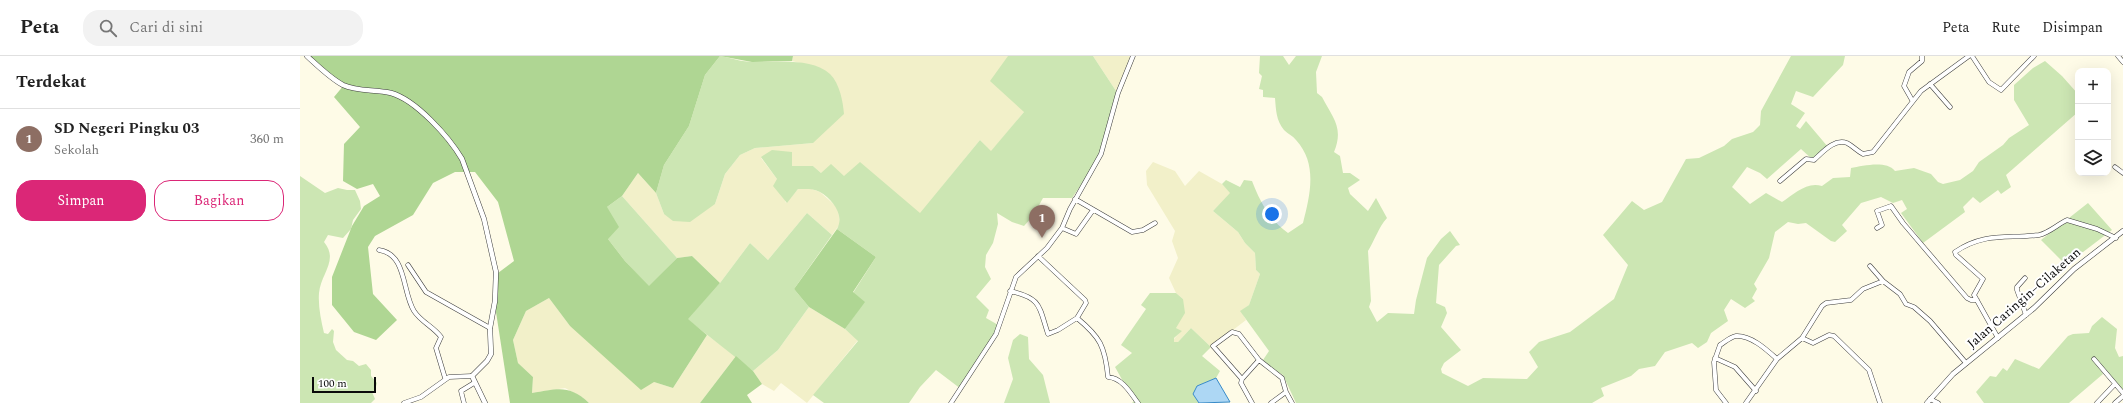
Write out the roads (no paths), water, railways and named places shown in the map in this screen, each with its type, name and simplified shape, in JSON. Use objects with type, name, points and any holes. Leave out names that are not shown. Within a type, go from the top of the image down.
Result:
[{"type":"street","points":[[307,56],[331,77],[345,86],[384,92],[404,98],[429,120],[457,150],[484,219],[496,272],[495,300],[490,328],[491,354],[487,361],[472,376],[445,378],[421,397],[404,403]]},
{"type":"street","points":[[951,403],[996,334],[1003,319],[1010,291],[1016,277],[1038,256],[1062,228],[1101,154],[1118,93],[1133,56]]},
{"type":"street","points":[[1912,100],[1904,86],[1909,72],[1922,61],[1922,56]]},
{"type":"street","points":[[1780,181],[1806,159],[1814,160],[1828,147],[1840,142],[1846,143],[1863,154],[1873,152],[1896,125],[1912,100],[1930,84],[1969,56]]},
{"type":"street","points":[[1972,56],[1990,82],[2001,90],[2034,56]]},
{"type":"street","points":[[2118,56],[2123,61]]},
{"type":"street","points":[[1930,84],[1950,107]]},
{"type":"street","points":[[2116,167],[2123,173]]},
{"type":"street","points":[[1076,199],[1132,232],[1143,230],[1155,223]]},
{"type":"street","points":[[1877,228],[1882,225],[1877,211],[1891,206],[1902,223],[1967,298],[1977,300]]},
{"type":"street","points":[[1062,228],[1076,234],[1093,210]]},
{"type":"street","points":[[1998,338],[1974,293],[1982,283],[1983,279],[1955,254],[1968,243],[1995,238],[2040,234],[2067,220],[2097,229],[2116,238]]},
{"type":"street","name":"Jalan Caringin–Cilaketan","points":[[1928,401],[1966,363],[2026,315],[2074,269],[2123,232]]},
{"type":"street","points":[[379,250],[388,251],[393,256],[400,270],[414,312],[441,337],[436,348],[445,378]]},
{"type":"street","points":[[1010,291],[1027,295],[1037,303],[1048,334],[1058,330],[1077,318],[1086,303],[1085,300],[1038,256]]},
{"type":"street","points":[[408,265],[426,292],[490,328]]},
{"type":"street","points":[[1870,266],[1883,281],[1900,294],[1909,306],[1914,307],[1927,318],[1966,363]]},
{"type":"street","points":[[2025,278],[2017,287],[2017,290],[2026,315]]},
{"type":"street","points":[[1746,403],[1756,391],[1777,359],[1802,338],[1822,306],[1826,303],[1851,300],[1863,289],[1883,281]]},
{"type":"street","points":[[1077,318],[1095,333],[1099,339],[1107,364],[1108,377],[1116,378],[1122,382],[1138,403]]},
{"type":"street","points":[[1242,379],[1213,346],[1235,331],[1258,360],[1282,378],[1286,392],[1292,403]]},
{"type":"street","points":[[1802,338],[1813,343],[1829,334],[1834,336],[1869,370],[1880,403]]},
{"type":"street","points":[[1726,403],[1716,390],[1714,358],[1720,345],[1736,336],[1742,337],[1761,345],[1777,359]]},
{"type":"street","points":[[1714,358],[1735,367],[1756,391]]},
{"type":"street","points":[[2094,359],[2123,394],[2115,403]]},
{"type":"street","points":[[1252,403],[1241,383],[1242,379],[1258,360]]},
{"type":"street","points":[[472,376],[484,403]]},
{"type":"street","points":[[464,403],[461,391],[474,383]]},
{"type":"street","points":[[2097,403],[2115,384]]},
{"type":"street","points":[[1271,403],[1286,392]]},
{"type":"street","points":[[1928,401],[1938,403]]},
{"type":"water","points":[[1216,378],[1230,402],[1199,403],[1193,394],[1197,386]]},
{"type":"place","name":"SD Negeri Pingku 03","points":[[1042,238]]}]
